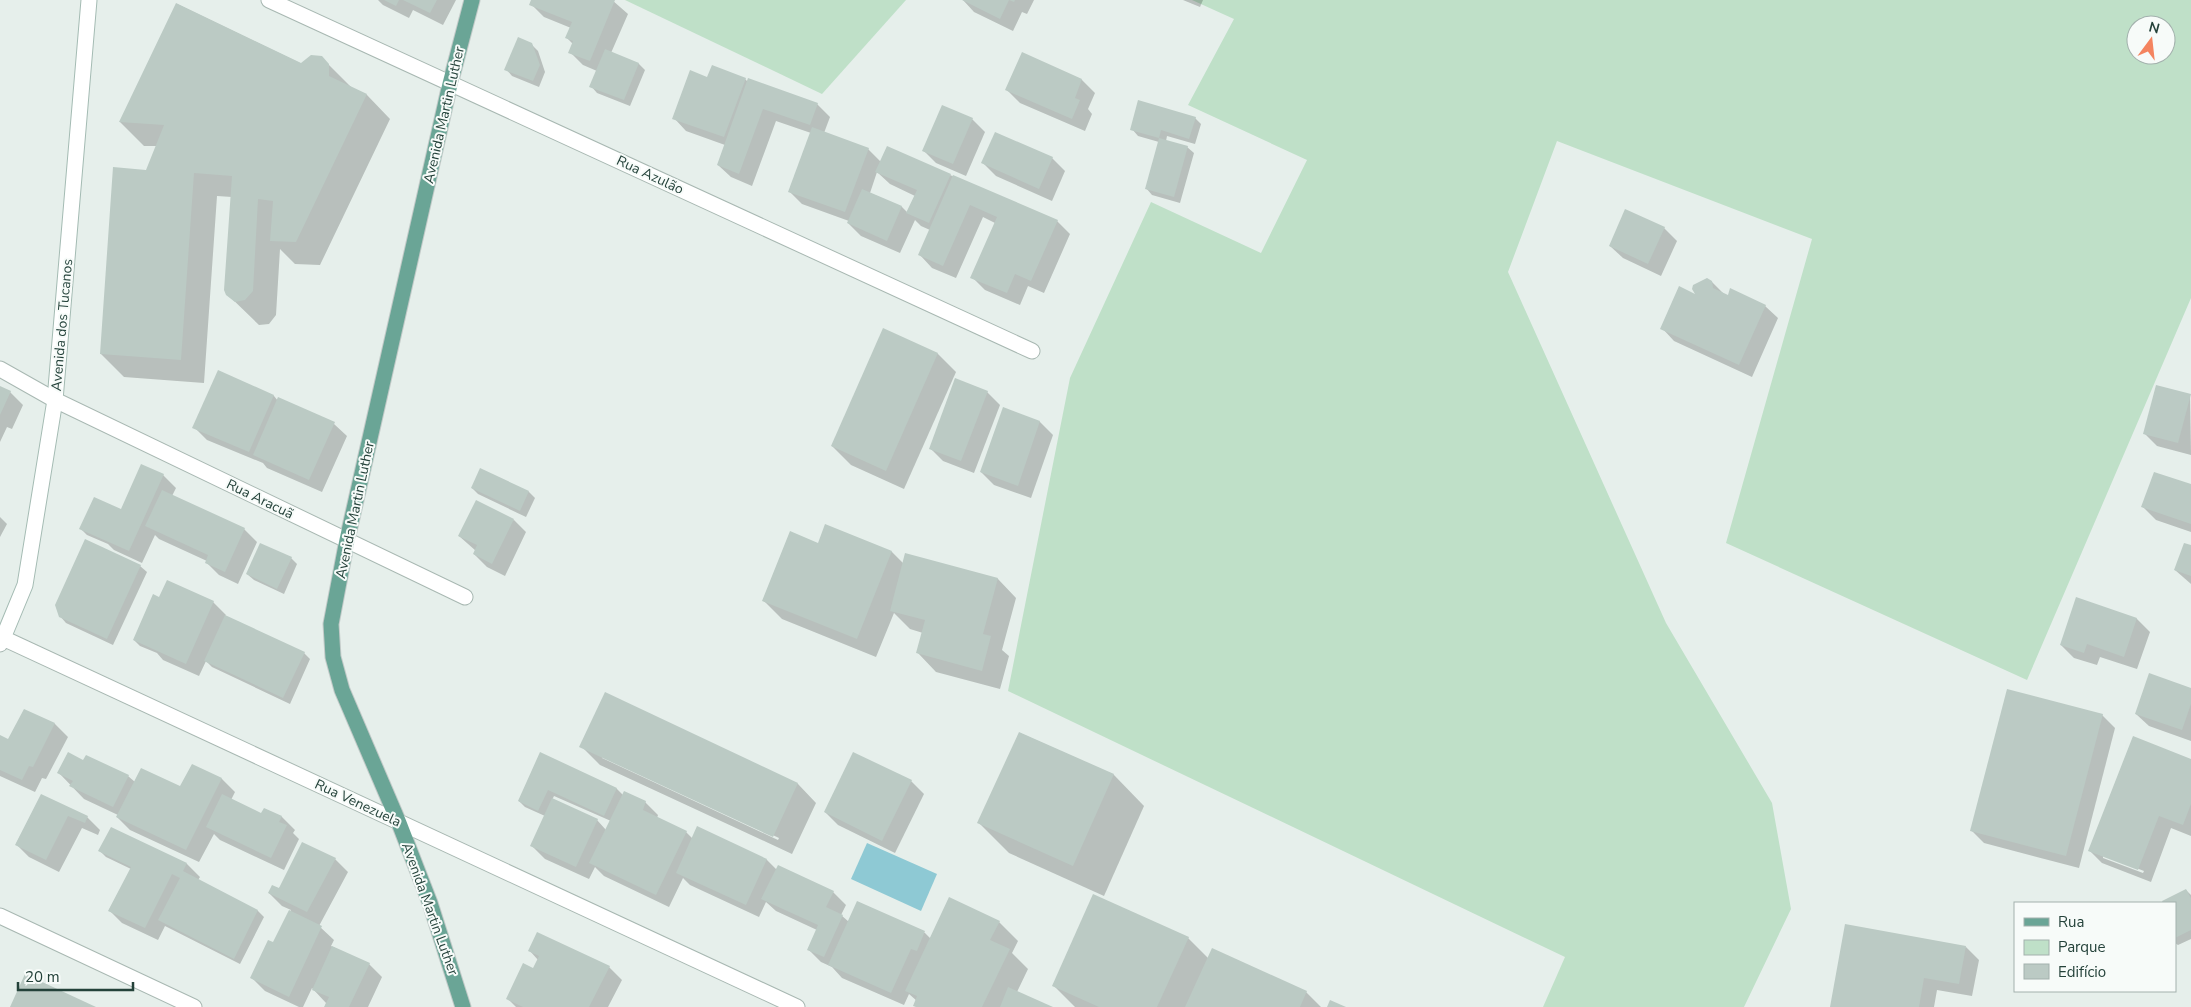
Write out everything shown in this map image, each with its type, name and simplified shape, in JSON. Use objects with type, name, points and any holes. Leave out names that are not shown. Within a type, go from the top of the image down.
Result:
[{"type":"main road","name":"Avenida Martin Luther","points":[[463,1007],[430,903],[399,823],[342,690],[332,658],[331,624],[347,540],[450,84],[472,0]]},
{"type":"street","name":"Avenida dos Tucanos","points":[[1,640],[25,585],[55,400],[89,0]]},
{"type":"street","name":"Rua Azulão","points":[[268,0],[1032,351]]},
{"type":"street","name":"Rua Aracuã","points":[[0,369],[55,400],[465,597]]},
{"type":"street","name":"Rua Venezuela","points":[[1,640],[797,1007]]},
{"type":"street","points":[[0,916],[194,1007]]},
{"type":"green space","points":[[625,0],[906,0],[822,94]]},
{"type":"green space","points":[[1192,0],[2191,0],[2191,298],[2027,680],[1726,543],[1812,239],[1557,141],[1508,272],[1666,623],[1772,803],[1791,909],[1744,1007],[1543,1007],[1565,957],[1008,691],[1070,378],[1151,202],[1261,253],[1307,160],[1188,105],[1234,19]]},
{"type":"water","points":[[867,843],[937,874],[921,911],[851,879]]},
{"type":"building","points":[[384,0],[399,0],[396,6]]},
{"type":"building","points":[[403,0],[437,0],[430,13]]},
{"type":"building","points":[[531,0],[615,0],[590,61],[568,53],[573,41],[565,38],[572,22],[529,5]]},
{"type":"building","points":[[962,0],[1009,0],[1000,19]]},
{"type":"building","points":[[176,3],[301,63],[311,55],[322,56],[329,64],[329,76],[367,94],[296,242],[270,241],[273,201],[258,199],[253,291],[245,300],[235,302],[226,295],[224,290],[232,176],[194,173],[181,360],[100,354],[113,167],[146,170],[164,125],[119,122]]},
{"type":"building","points":[[518,37],[532,43],[540,65],[533,81],[504,70]]},
{"type":"building","points":[[605,49],[639,63],[624,100],[589,87]]},
{"type":"building","points":[[1022,52],[1082,79],[1075,98],[1080,100],[1072,119],[1005,90]]},
{"type":"building","points":[[712,65],[746,78],[724,137],[672,119],[690,70],[707,77]]},
{"type":"building","points":[[748,78],[818,103],[810,125],[763,109],[739,174],[717,165]]},
{"type":"building","points":[[1138,100],[1196,117],[1189,139],[1161,130],[1159,138],[1130,130]]},
{"type":"building","points":[[942,105],[973,118],[953,164],[922,151]]},
{"type":"building","points":[[812,127],[869,148],[845,212],[788,192]]},
{"type":"building","points":[[995,132],[1053,157],[1039,189],[981,163]]},
{"type":"building","points":[[1159,138],[1188,146],[1174,197],[1145,189]]},
{"type":"building","points":[[887,146],[951,174],[929,223],[906,213],[917,190],[875,172]]},
{"type":"building","points":[[953,175],[1058,220],[1031,281],[1015,274],[1007,293],[970,278],[997,217],[970,205],[943,266],[918,255]]},
{"type":"building","points":[[862,189],[902,206],[887,241],[847,223]]},
{"type":"building","points":[[1625,209],[1665,227],[1648,264],[1609,246]]},
{"type":"building","points":[[1707,278],[1712,281],[1713,288],[1728,295],[1730,288],[1766,305],[1739,365],[1660,329],[1679,286],[1695,294],[1692,289],[1693,285]]},
{"type":"building","points":[[883,328],[938,353],[886,471],[831,446]]},
{"type":"building","points":[[218,370],[274,395],[249,452],[192,428]]},
{"type":"building","points":[[955,378],[988,391],[961,461],[929,449]]},
{"type":"building","points":[[2156,385],[2191,394],[2178,443],[2143,434]]},
{"type":"building","points":[[0,386],[11,391],[0,415]]},
{"type":"building","points":[[278,397],[335,422],[309,480],[253,455]]},
{"type":"building","points":[[1003,407],[1040,421],[1018,486],[980,472]]},
{"type":"building","points":[[141,464],[164,474],[129,551],[79,529],[94,497],[121,509]]},
{"type":"building","points":[[480,468],[529,491],[520,511],[471,488]]},
{"type":"building","points":[[2154,472],[2191,484],[2191,524],[2141,507]]},
{"type":"building","points":[[162,490],[245,528],[225,572],[205,563],[208,555],[145,526]]},
{"type":"building","points":[[476,500],[514,519],[492,564],[473,554],[477,545],[458,536]]},
{"type":"building","points":[[825,524],[892,551],[857,639],[762,601],[790,531],[818,543]]},
{"type":"building","points":[[85,539],[141,565],[107,639],[59,617],[55,605]]},
{"type":"building","points":[[260,543],[292,557],[277,589],[246,574]]},
{"type":"building","points":[[2184,543],[2191,545],[2191,576],[2174,570]]},
{"type":"building","points":[[905,553],[998,578],[983,634],[991,636],[982,671],[916,653],[925,620],[890,611]]},
{"type":"building","points":[[167,580],[214,601],[186,664],[133,640],[153,594],[159,597]]},
{"type":"building","points":[[2076,597],[2137,618],[2124,657],[2087,644],[2084,653],[2060,645]]},
{"type":"building","points":[[225,615],[305,652],[283,698],[204,661]]},
{"type":"building","points":[[2149,673],[2191,688],[2191,704],[2182,730],[2135,714]]},
{"type":"building","points":[[2007,689],[2103,714],[2066,856],[1970,831]]},
{"type":"building","points":[[605,692],[798,783],[773,837],[579,747]]},
{"type":"building","points":[[24,709],[55,723],[33,767],[29,766],[22,780],[0,770],[0,735],[8,739]]},
{"type":"building","points":[[1019,732],[1114,774],[1073,866],[977,823]]},
{"type":"building","points":[[2133,736],[2191,759],[2191,804],[2183,825],[2159,816],[2138,870],[2088,851]]},
{"type":"building","points":[[68,752],[83,760],[86,755],[129,775],[113,807],[69,786],[73,781],[57,773]]},
{"type":"building","points":[[540,752],[617,788],[604,816],[548,790],[538,811],[518,801]]},
{"type":"building","points":[[853,752],[912,780],[882,841],[824,812]]},
{"type":"building","points":[[192,764],[222,778],[186,850],[116,817],[141,768],[180,786]]},
{"type":"building","points":[[624,791],[646,801],[643,810],[687,831],[656,895],[589,863]]},
{"type":"building","points":[[41,794],[88,816],[85,823],[68,816],[46,860],[15,845]]},
{"type":"building","points":[[222,794],[261,813],[264,808],[282,816],[279,822],[287,825],[271,858],[206,827]]},
{"type":"building","points":[[552,798],[598,819],[576,867],[530,846]]},
{"type":"building","points":[[697,826],[767,859],[746,905],[676,873]]},
{"type":"building","points":[[111,827],[187,863],[183,871],[258,910],[234,959],[158,920],[180,878],[172,874],[145,928],[108,911],[131,867],[98,851]]},
{"type":"building","points":[[302,842],[336,858],[307,912],[268,893],[272,885],[279,888]]},
{"type":"building","points":[[778,865],[834,891],[826,907],[843,915],[824,957],[807,950],[818,925],[761,899]]},
{"type":"building","points":[[2186,889],[2191,898],[2191,930],[2176,938],[2176,902],[2162,901]]},
{"type":"building","points":[[1093,894],[1189,937],[1157,1007],[1099,1007],[1052,986]]},
{"type":"building","points":[[949,897],[1000,921],[990,940],[1010,949],[982,1007],[916,1007],[913,1006],[917,996],[905,991]]},
{"type":"building","points":[[857,901],[925,931],[917,951],[911,949],[891,993],[828,965]]},
{"type":"building","points":[[289,910],[322,926],[289,997],[250,978],[268,940],[273,942]]},
{"type":"building","points":[[1845,924],[1966,946],[1959,984],[1924,978],[1919,1007],[1830,1007]]},
{"type":"building","points":[[537,932],[610,966],[589,1007],[523,1007],[506,999],[523,963],[533,968],[539,956],[528,951]]},
{"type":"building","points":[[332,946],[370,963],[349,1007],[324,1007],[329,997],[312,990]]},
{"type":"building","points":[[1212,948],[1307,991],[1300,1007],[1185,1007]]},
{"type":"building","points":[[25,974],[96,1007],[10,1007]]},
{"type":"building","points":[[1008,987],[1053,1007],[1000,1007]]},
{"type":"building","points":[[1330,1000],[1346,1007],[1327,1007]]}]
